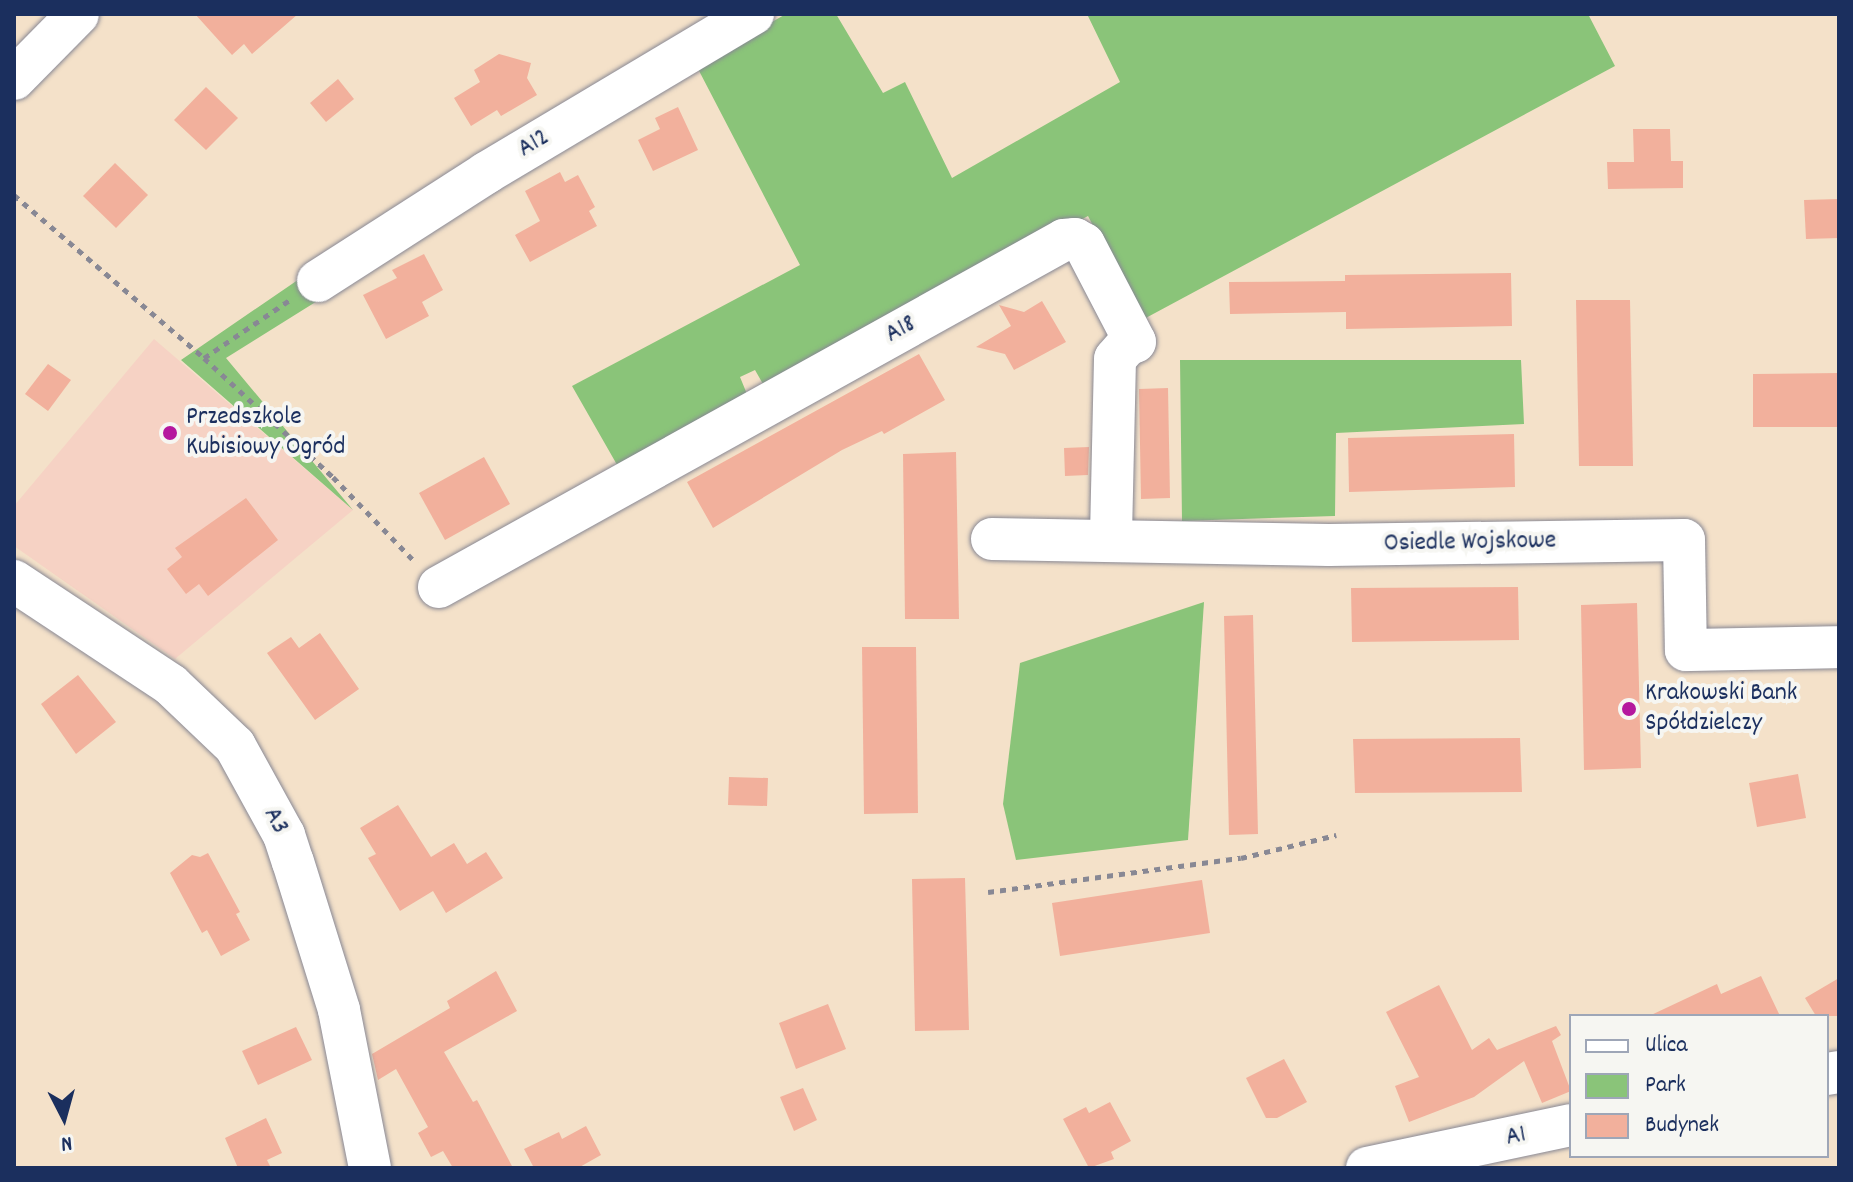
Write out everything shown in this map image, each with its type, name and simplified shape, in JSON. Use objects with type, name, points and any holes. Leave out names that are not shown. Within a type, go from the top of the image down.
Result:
[{"type":"street","points":[[14,79],[78,14]]},
{"type":"street","name":"A12","points":[[318,281],[486,173],[753,14]]},
{"type":"street","name":"A18","points":[[439,587],[1064,240],[1075,239],[1084,244],[1135,342],[1127,345],[1115,359],[1111,541]]},
{"type":"street","name":"Osiedle Wojskowe","points":[[992,539],[1329,545],[1684,540],[1686,650],[1839,647]]},
{"type":"street","name":"A3","points":[[14,581],[171,685],[235,746],[284,835],[293,862],[339,1010],[370,1168]]},
{"type":"street","name":"A1","points":[[1367,1168],[1569,1125]]},
{"type":"path","points":[[14,195],[204,358],[333,477],[439,587]]},
{"type":"path","points":[[204,358],[318,281]]},
{"type":"path","points":[[988,892],[1241,858],[1336,835]]},
{"type":"shaded area","name":"Przedszkole Kubisiowy Ogród","points":[[154,339],[353,510],[175,659],[14,546],[14,506]]},
{"type":"green space","points":[[786,14],[836,14],[883,93],[905,82],[952,178],[1120,82],[1087,14],[1588,14],[1615,66],[1142,320],[1088,216],[767,391],[755,370],[740,377],[749,399],[620,470],[572,386],[800,265],[696,65]]},
{"type":"green space","points":[[308,273],[322,298],[226,358],[353,510],[181,360]]},
{"type":"green space","points":[[1180,360],[1521,360],[1524,424],[1336,433],[1335,516],[1182,521]]},
{"type":"green space","points":[[1204,602],[1188,840],[1016,860],[1003,804],[1020,663]]},
{"type":"building","points":[[195,14],[298,14],[252,54],[244,44],[232,55]]},
{"type":"building","points":[[499,54],[531,63],[527,78],[537,95],[501,116],[497,110],[471,126],[454,98],[480,82],[474,70]]},
{"type":"building","points":[[338,79],[354,99],[326,122],[310,103]]},
{"type":"building","points":[[206,87],[238,118],[206,150],[174,120]]},
{"type":"building","points":[[678,107],[698,150],[653,171],[638,140],[660,129],[655,118]]},
{"type":"building","points":[[1633,129],[1670,129],[1671,161],[1683,161],[1683,188],[1608,189],[1607,162],[1634,162]]},
{"type":"building","points":[[115,163],[148,195],[116,228],[83,196]]},
{"type":"building","points":[[560,172],[565,182],[578,175],[595,207],[589,211],[597,226],[530,262],[515,235],[540,221],[525,191]]},
{"type":"building","points":[[1839,199],[1839,238],[1806,239],[1804,200]]},
{"type":"building","points":[[424,254],[443,290],[422,302],[429,316],[386,339],[363,295],[397,278],[392,270]]},
{"type":"building","points":[[1511,273],[1512,326],[1346,329],[1346,312],[1230,314],[1229,282],[1345,281],[1345,275]]},
{"type":"building","points":[[1576,300],[1630,300],[1633,466],[1579,466]]},
{"type":"building","points":[[1042,301],[1066,342],[1014,370],[1005,354],[976,347],[1011,326],[999,305],[1024,312]]},
{"type":"building","points":[[919,354],[945,400],[884,434],[882,431],[842,450],[713,528],[687,482]]},
{"type":"building","points":[[48,364],[71,380],[48,411],[25,394]]},
{"type":"building","points":[[1839,373],[1839,427],[1753,427],[1753,374]]},
{"type":"building","points":[[1168,388],[1170,498],[1141,499],[1139,389]]},
{"type":"building","points":[[1514,434],[1515,487],[1349,492],[1348,438]]},
{"type":"building","points":[[1089,447],[1088,475],[1065,476],[1064,448]]},
{"type":"building","points":[[956,452],[959,619],[905,619],[903,454]]},
{"type":"building","points":[[484,457],[510,504],[445,540],[419,493]]},
{"type":"building","points":[[246,498],[278,540],[208,596],[199,584],[186,594],[167,569],[182,557],[175,548]]},
{"type":"building","points":[[1518,587],[1519,640],[1352,642],[1351,588]]},
{"type":"building","points":[[1637,603],[1641,768],[1584,770],[1581,605]]},
{"type":"building","points":[[1253,615],[1258,834],[1229,835],[1224,616]]},
{"type":"building","points":[[320,633],[359,689],[315,720],[267,653],[291,637],[299,648]]},
{"type":"building","points":[[862,647],[916,647],[918,813],[864,814]]},
{"type":"building","points":[[78,675],[116,722],[76,754],[41,704]]},
{"type":"building","points":[[1520,738],[1522,792],[1355,793],[1353,739]]},
{"type":"building","points":[[1798,774],[1806,818],[1757,827],[1749,783]]},
{"type":"building","points":[[729,777],[768,778],[767,806],[728,805]]},
{"type":"building","points":[[398,805],[431,857],[454,843],[467,864],[486,852],[503,878],[446,913],[433,891],[400,911],[368,858],[376,854],[360,828]]},
{"type":"building","points":[[208,853],[240,912],[236,914],[250,940],[221,956],[207,930],[202,933],[170,873],[192,855],[200,857]]},
{"type":"building","points":[[965,878],[969,1030],[915,1031],[912,879]]},
{"type":"building","points":[[1202,880],[1210,933],[1060,956],[1052,903]]},
{"type":"building","points":[[496,971],[517,1011],[444,1052],[473,1102],[477,1100],[513,1168],[453,1168],[443,1151],[431,1157],[418,1133],[428,1127],[396,1069],[378,1080],[372,1054],[450,1008],[447,1001]]},
{"type":"building","points":[[1761,976],[1779,1014],[1653,1014],[1717,984],[1721,994]]},
{"type":"building","points":[[1839,978],[1839,1016],[1815,1014],[1805,998]]},
{"type":"building","points":[[1439,985],[1472,1050],[1489,1038],[1497,1050],[1556,1026],[1561,1035],[1552,1041],[1569,1092],[1542,1103],[1524,1061],[1474,1097],[1409,1122],[1395,1086],[1419,1077],[1386,1012]]},
{"type":"building","points":[[828,1004],[846,1049],[796,1069],[779,1023]]},
{"type":"building","points":[[296,1027],[312,1060],[258,1085],[242,1051]]},
{"type":"building","points":[[1284,1059],[1307,1102],[1277,1118],[1266,1118],[1246,1078]]},
{"type":"building","points":[[803,1088],[817,1120],[794,1131],[780,1097]]},
{"type":"building","points":[[1110,1102],[1131,1141],[1111,1152],[1114,1159],[1089,1168],[1063,1119],[1086,1107],[1089,1113]]},
{"type":"building","points":[[266,1118],[282,1153],[267,1160],[271,1168],[238,1168],[225,1138]]},
{"type":"building","points":[[586,1126],[601,1155],[578,1168],[534,1168],[524,1149],[559,1132],[562,1139]]},
{"type":"place","name":"Przedszkole Kubisiowy Ogród","points":[[170,433]]},
{"type":"place","name":"Krakowski Bank Spółdzielczy","points":[[1629,709]]}]
